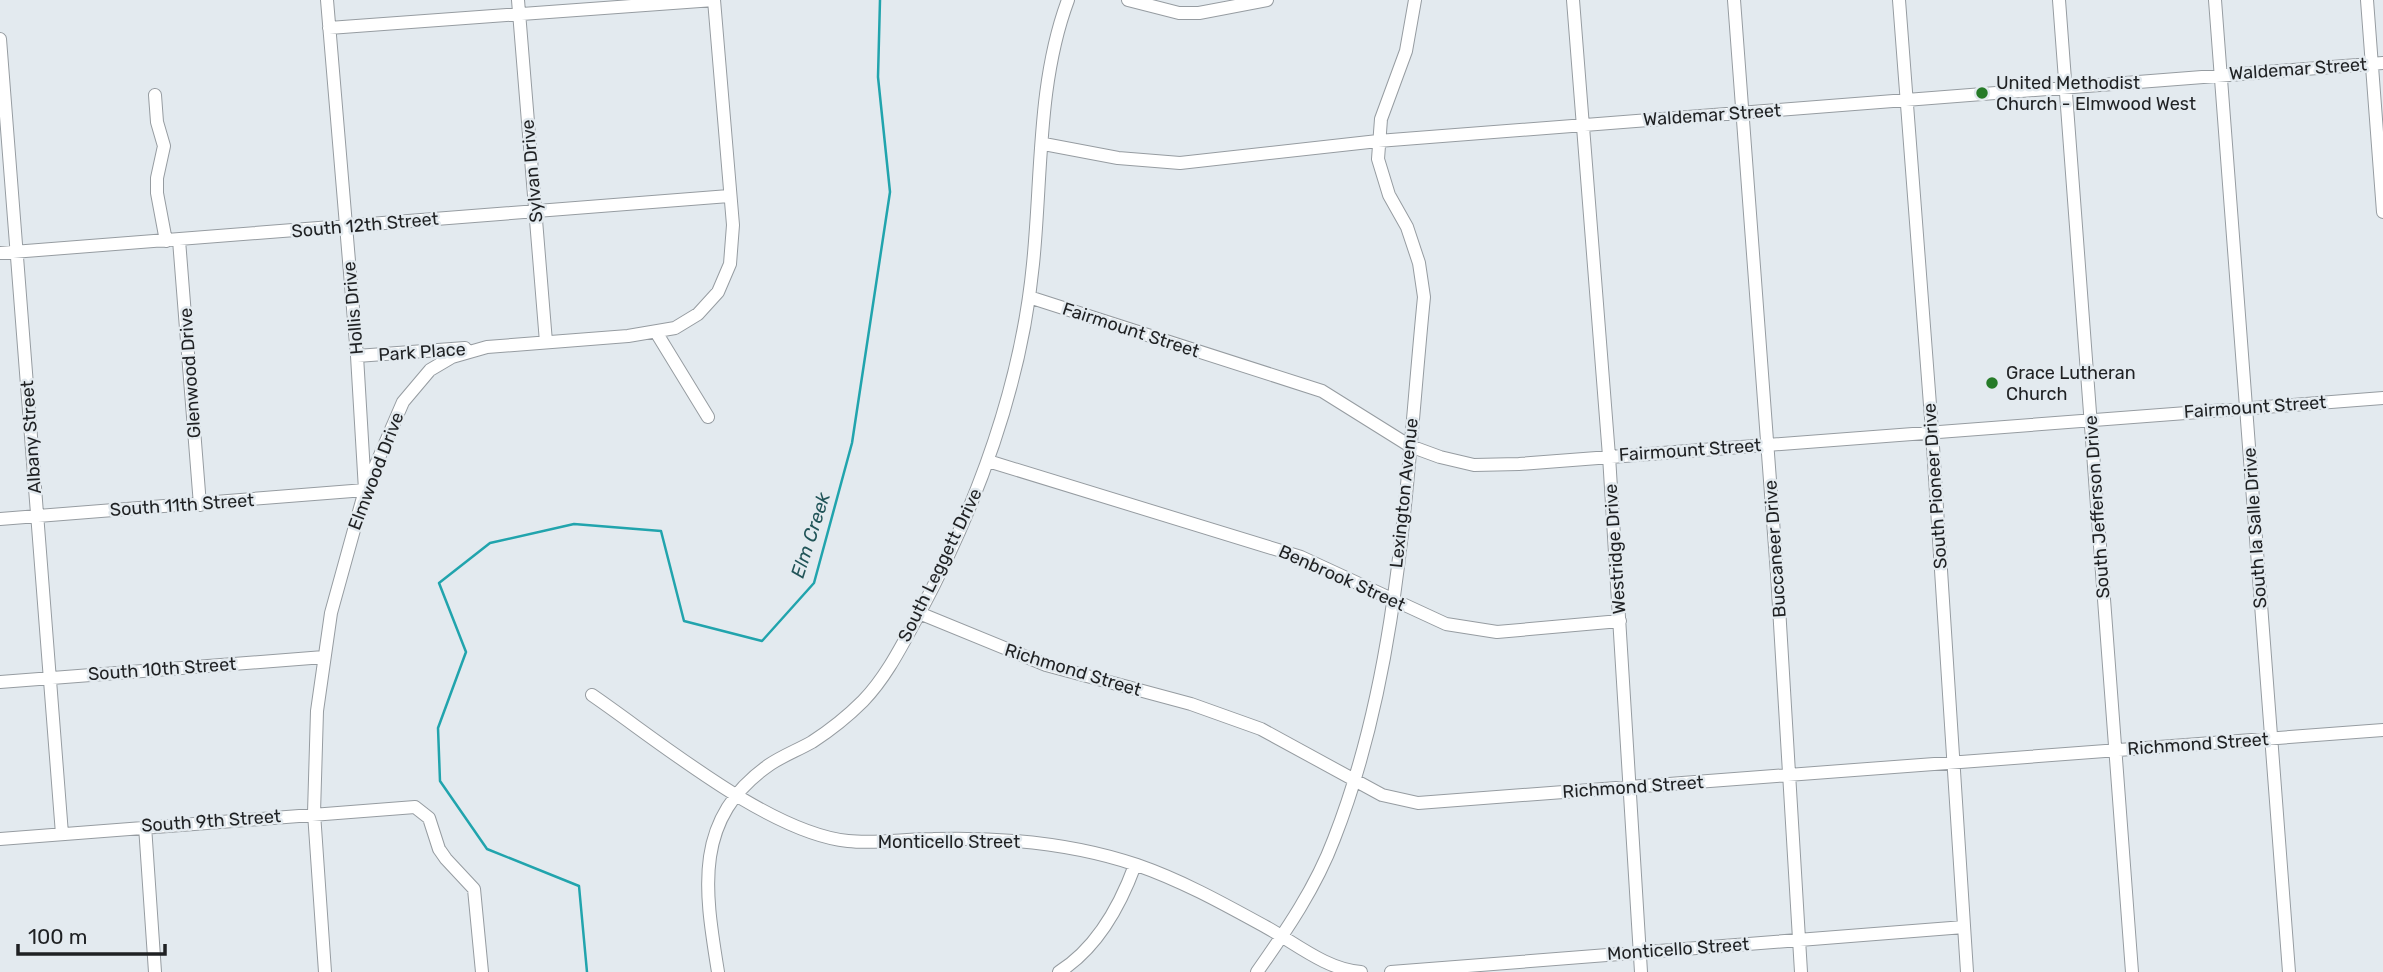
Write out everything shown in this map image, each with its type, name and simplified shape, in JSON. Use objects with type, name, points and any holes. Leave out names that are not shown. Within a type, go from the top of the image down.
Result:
[{"type":"street","name":"Hollis Drive","points":[[327,0],[357,356],[365,490]]},
{"type":"street","points":[[329,28],[518,7],[714,0]]},
{"type":"street","name":"Elmwood Drive","points":[[325,972],[314,813],[317,712],[324,657],[342,566],[365,490],[391,425],[416,384],[430,370],[452,357],[487,347],[675,328],[698,314],[718,292],[730,264],[732,248],[714,0]]},
{"type":"street","name":"South Leggett Drive","points":[[718,972],[708,912],[708,855],[722,816],[748,782],[771,764],[813,741],[861,703],[884,677],[968,514],[988,461],[1017,363],[1029,297],[1052,55],[1068,0]]},
{"type":"street","points":[[1128,0],[1179,13],[1199,13],[1267,0]]},
{"type":"street","name":"Lexington Avenue","points":[[1257,972],[1312,886],[1334,840],[1373,708],[1392,600],[1424,297],[1407,227],[1384,180],[1378,141],[1385,106],[1406,51],[1415,0]]},
{"type":"street","name":"Westridge Drive","points":[[1573,0],[1609,456],[1641,972]]},
{"type":"street","name":"Buccaneer Drive","points":[[1734,0],[1767,444],[1801,972]]},
{"type":"street","name":"South Pioneer Drive","points":[[1899,0],[1967,972]]},
{"type":"street","name":"South Jefferson Drive","points":[[2059,0],[2132,972]]},
{"type":"street","name":"South la Salle Drive","points":[[2215,0],[2288,972]]},
{"type":"street","points":[[2367,0],[2377,64],[2383,212]]},
{"type":"street","name":"Sylvan Drive","points":[[518,7],[546,342]]},
{"type":"street","name":"Albany Street","points":[[0,39],[2,97],[17,252],[62,834]]},
{"type":"street","name":"Waldemar Street","points":[[1044,144],[1118,158],[1168,163],[1378,141],[2377,64]]},
{"type":"street","name":"Glenwood Drive","points":[[155,95],[157,122],[164,146],[157,178],[157,193],[173,241],[200,505]]},
{"type":"street","name":"South 12th Street","points":[[0,253],[729,196]]},
{"type":"street","name":"Fairmount Street","points":[[1029,297],[1322,391],[1410,446],[1474,465],[2383,398]]},
{"type":"street","points":[[656,332],[708,417]]},
{"type":"street","name":"Park Place","points":[[357,356],[487,347]]},
{"type":"street","name":"Benbrook Street","points":[[988,461],[1301,557],[1446,624],[1487,631],[1620,621]]},
{"type":"street","name":"South 11th Street","points":[[0,519],[365,490]]},
{"type":"street","name":"Richmond Street","points":[[919,613],[1046,665],[1191,704],[1261,729],[1382,795],[1418,803],[2383,730]]},
{"type":"street","name":"South 10th Street","points":[[0,682],[324,657]]},
{"type":"street","name":"Monticello Street","points":[[592,695],[738,795],[786,824],[848,841],[980,838],[1069,848],[1135,865],[1189,886],[1329,964],[1361,972]]},
{"type":"street","name":"South 9th Street","points":[[0,839],[407,805],[422,811],[429,818],[439,849],[476,894],[482,972]]},
{"type":"street","points":[[145,826],[155,972]]},
{"type":"street","points":[[1059,972],[1071,964],[1109,921],[1123,897],[1135,865]]},
{"type":"street","name":"Monticello Street","points":[[1391,972],[1964,927]]},
{"type":"waterway","name":"Elm Creek","points":[[587,972],[579,886],[487,849],[440,781],[438,728],[466,652],[439,583],[490,543],[574,524],[661,531],[684,621],[762,641],[814,583],[852,443],[890,192],[878,77],[880,0]]},
{"type":"place","name":"United Methodist Church - Elmwood West","points":[[1982,93]]},
{"type":"place","name":"Grace Lutheran Church","points":[[1992,383]]}]
